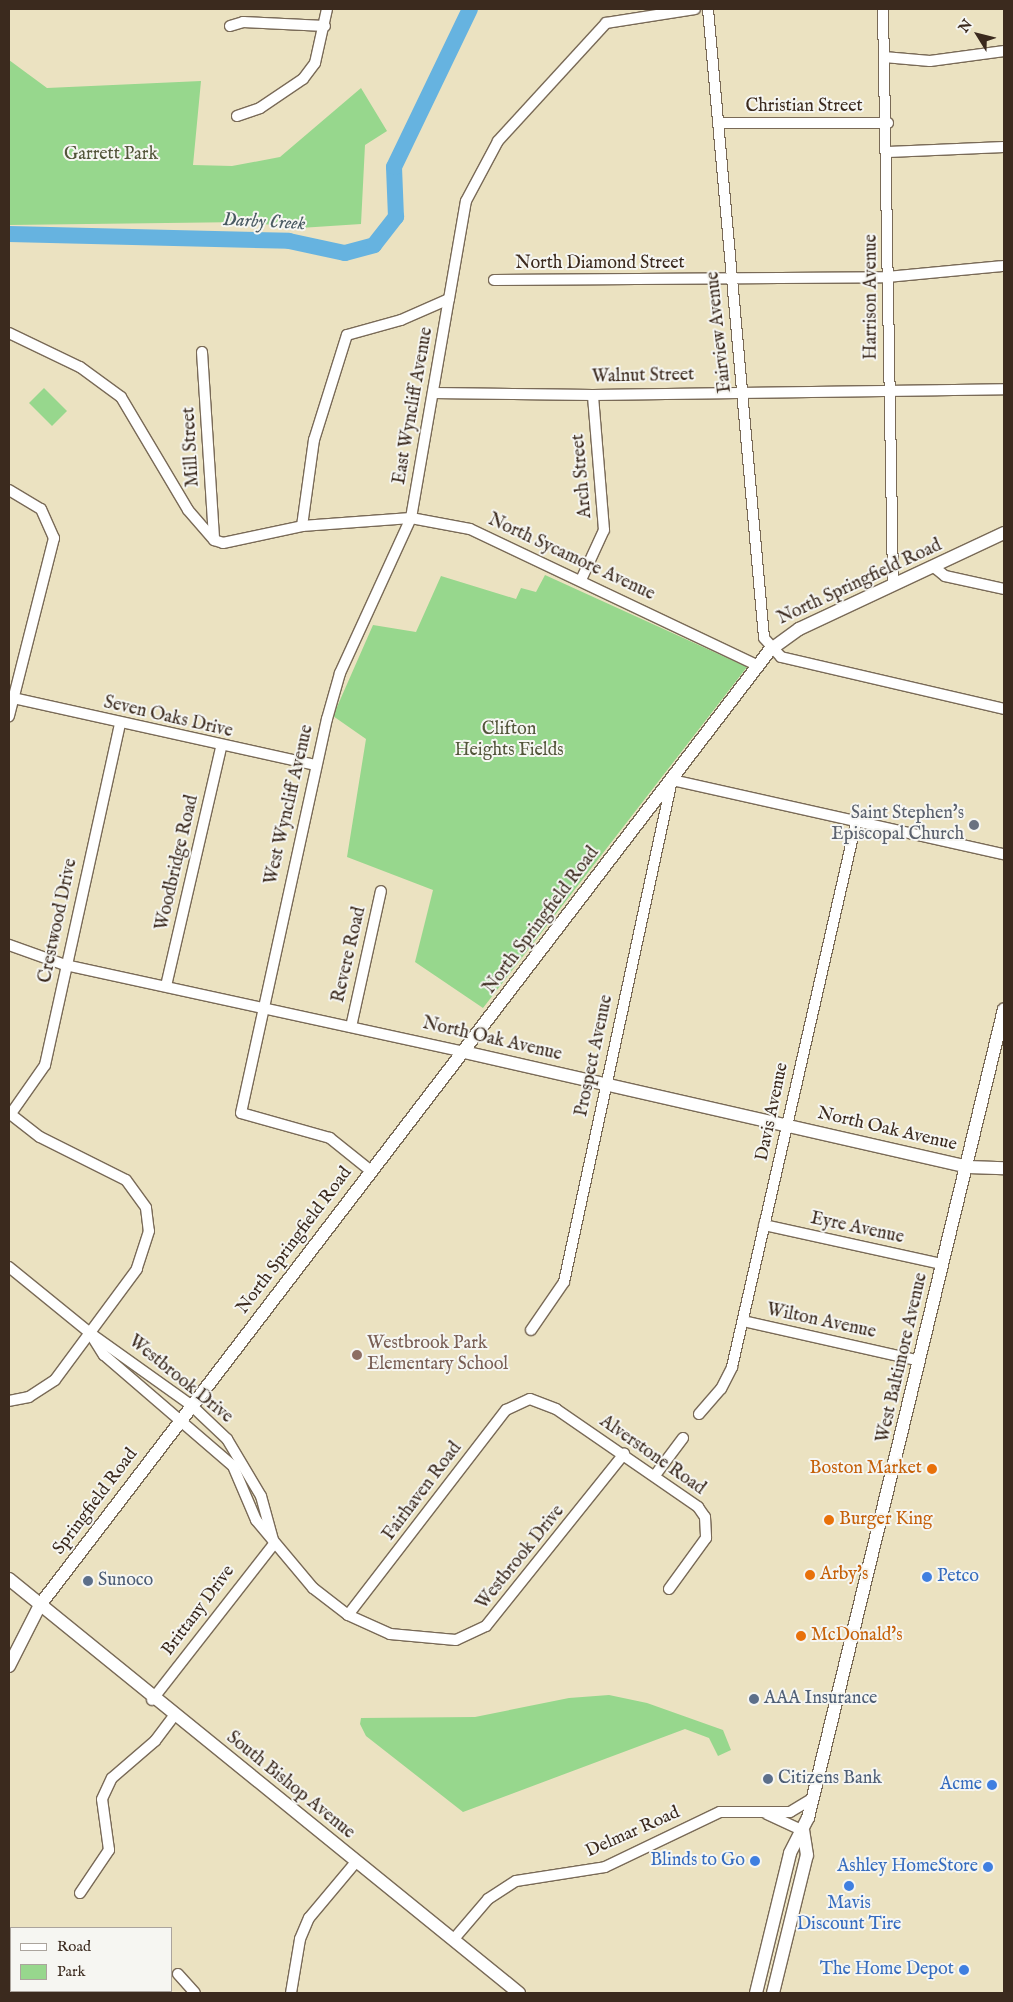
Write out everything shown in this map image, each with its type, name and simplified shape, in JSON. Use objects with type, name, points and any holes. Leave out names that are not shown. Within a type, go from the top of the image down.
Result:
[{"type":"main road","name":"North Springfield Road","points":[[180,1420],[464,1052],[770,650],[799,629],[1004,533]]},
{"type":"main road","name":"West Baltimore Avenue","points":[[803,1831],[920,1361],[942,1264],[968,1167],[1004,1009]]},
{"type":"main road","name":"North Oak Avenue","points":[[464,1052],[968,1167],[1004,1168]]},
{"type":"main road","name":"Springfield Road","points":[[9,1666],[40,1606],[180,1420]]},
{"type":"main road","name":"South Bishop Avenue","points":[[9,1580],[152,1700],[519,1993]]},
{"type":"main road","points":[[756,1993],[790,1853],[803,1831]]},
{"type":"main road","points":[[773,1993],[807,1855],[803,1831]]},
{"type":"main road","points":[[763,1966],[779,1970]]},
{"type":"street","points":[[237,116],[260,108],[303,79],[315,63],[325,26],[327,9]]},
{"type":"street","name":"East Wyncliff Avenue","points":[[411,518],[466,201],[498,141],[606,23],[695,9]]},
{"type":"street","name":"Fairview Avenue","points":[[708,9],[720,123],[730,280],[764,638],[770,650]]},
{"type":"street","name":"Harrison Avenue","points":[[884,9],[884,57],[888,124],[887,277],[893,584]]},
{"type":"street","points":[[230,26],[244,22],[325,26]]},
{"type":"street","points":[[884,57],[930,61],[1004,51]]},
{"type":"street","name":"Christian Street","points":[[720,123],[888,124]]},
{"type":"street","points":[[888,152],[983,151],[1004,146]]},
{"type":"street","name":"North Diamond Street","points":[[494,280],[730,280],[887,277],[1004,266]]},
{"type":"street","points":[[302,526],[314,440],[347,335],[401,320],[449,299]]},
{"type":"street","points":[[9,333],[80,367],[121,397],[188,510],[214,540]]},
{"type":"street","name":"Mill Street","points":[[202,352],[214,540]]},
{"type":"street","name":"Walnut Street","points":[[433,393],[592,395],[742,391],[1004,389]]},
{"type":"street","name":"Arch Street","points":[[581,580],[604,530],[592,395]]},
{"type":"street","points":[[9,490],[41,509],[54,538],[9,716]]},
{"type":"street","name":"North Sycamore Avenue","points":[[214,540],[223,543],[302,526],[411,518],[479,532],[758,666]]},
{"type":"street","name":"West Wyncliff Avenue","points":[[371,1171],[330,1138],[241,1113],[261,1007],[316,765],[340,673],[411,518]]},
{"type":"street","points":[[934,567],[945,576],[1004,589]]},
{"type":"street","points":[[770,650],[781,657],[1004,709]]},
{"type":"street","name":"Seven Oaks Drive","points":[[14,698],[221,747],[316,765]]},
{"type":"street","name":"Crestwood Drive","points":[[10,1114],[45,1065],[65,965],[120,724]]},
{"type":"street","name":"Woodbridge Road","points":[[166,986],[221,747]]},
{"type":"street","points":[[672,780],[856,823],[1004,854]]},
{"type":"street","name":"Prospect Avenue","points":[[531,1330],[564,1282],[672,780]]},
{"type":"street","name":"Davis Avenue","points":[[699,1414],[732,1368],[856,823]]},
{"type":"street","name":"Revere Road","points":[[351,1027],[381,891]]},
{"type":"street","name":"North Oak Avenue","points":[[9,945],[65,965],[464,1052]]},
{"type":"street","points":[[9,1401],[29,1397],[49,1386],[90,1333],[144,1256],[149,1231],[146,1208],[135,1188],[117,1173],[40,1137],[10,1114]]},
{"type":"street","name":"Eyre Avenue","points":[[764,1225],[942,1264]]},
{"type":"street","name":"Westbrook Drive","points":[[9,1267],[90,1333],[191,1405],[227,1439],[248,1467],[261,1496],[274,1544]]},
{"type":"street","name":"Wilton Avenue","points":[[743,1322],[920,1361]]},
{"type":"street","name":"Westbrook Drive","points":[[90,1333],[104,1355],[233,1466],[256,1520],[274,1544],[313,1588],[348,1615],[390,1634],[428,1640],[476,1634],[494,1619],[624,1454]]},
{"type":"street","name":"Alverstone Road","points":[[530,1398],[556,1409],[656,1474],[698,1507],[707,1526],[702,1547],[669,1589]]},
{"type":"street","name":"Fairhaven Road","points":[[348,1615],[506,1410],[530,1398]]},
{"type":"street","points":[[656,1474],[683,1438]]},
{"type":"street","name":"Brittany Drive","points":[[152,1700],[274,1544]]},
{"type":"street","points":[[80,1893],[109,1850],[102,1799],[112,1778],[155,1741],[174,1716]]},
{"type":"street","name":"Delmar Road","points":[[453,1940],[488,1899],[516,1881],[605,1867],[720,1812],[790,1812],[812,1799]]},
{"type":"street","name":"Delmar Road","points":[[760,1811],[803,1831]]},
{"type":"street","points":[[291,1993],[300,1939],[309,1918],[356,1862]]},
{"type":"street","points":[[178,1974],[195,1993]]},
{"type":"green space","name":"Garrett Park","points":[[9,60],[47,88],[201,81],[193,165],[232,166],[280,157],[361,88],[387,131],[365,145],[361,224],[300,228],[245,222],[9,225]]},
{"type":"green space","points":[[44,388],[67,411],[52,426],[29,403]]},
{"type":"green space","name":"Clifton Heights Fields","points":[[545,575],[747,667],[483,1008],[415,962],[433,890],[347,857],[366,739],[333,716],[373,625],[416,632],[441,576],[516,599],[521,588],[536,592]]},
{"type":"green space","points":[[609,1695],[647,1703],[723,1730],[731,1750],[718,1756],[709,1738],[685,1729],[463,1812],[366,1736],[360,1724],[361,1718],[475,1717],[569,1698]]},
{"type":"waterway","name":"Darby Creek","points":[[9,234],[289,241],[345,253],[374,245],[396,217],[394,167],[470,9]]},
{"type":"place","name":"Saint Stephen's Episcopal Church","points":[[974,825]]},
{"type":"place","name":"Westbrook Park Elementary School","points":[[357,1355]]},
{"type":"place","name":"Boston Market","points":[[932,1469]]},
{"type":"place","name":"Burger King","points":[[829,1520]]},
{"type":"place","name":"Arby's","points":[[810,1575]]},
{"type":"place","name":"Petco","points":[[927,1577]]},
{"type":"place","name":"Sunoco","points":[[88,1581]]},
{"type":"place","name":"McDonald's","points":[[801,1636]]},
{"type":"place","name":"AAA Insurance","points":[[754,1699]]},
{"type":"place","name":"Citizens Bank","points":[[768,1779]]},
{"type":"place","name":"Acme","points":[[992,1785]]},
{"type":"place","name":"Blinds to Go","points":[[755,1861]]},
{"type":"place","name":"Ashley HomeStore","points":[[988,1867]]},
{"type":"place","name":"Mavis Discount Tire","points":[[849,1886]]},
{"type":"place","name":"The Home Depot","points":[[964,1970]]}]
